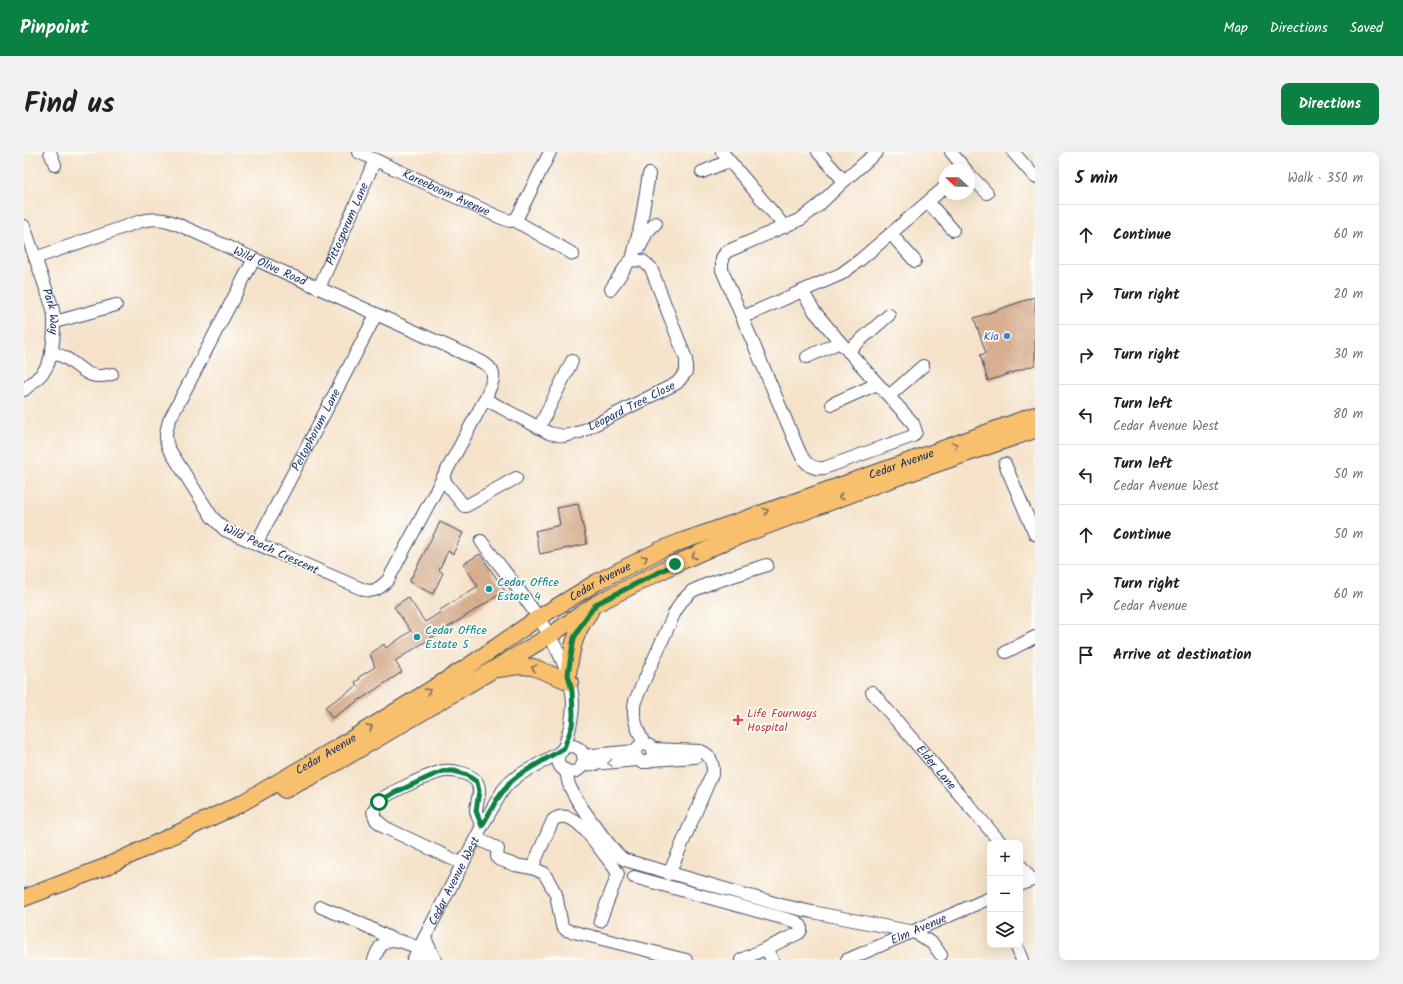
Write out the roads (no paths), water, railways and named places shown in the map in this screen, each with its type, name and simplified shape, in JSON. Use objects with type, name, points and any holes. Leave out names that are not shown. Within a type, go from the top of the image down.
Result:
[{"type":"main road","name":"Cedar Avenue","points":[[24,898],[112,864],[240,804],[340,746],[482,658],[538,618],[614,573],[660,550],[1035,415]]},
{"type":"main road","name":"Cedar Avenue","points":[[24,905],[145,856],[228,818],[324,770],[549,636],[596,604],[675,564],[729,540],[878,484],[1035,430]]},
{"type":"main road","points":[[494,669],[519,666],[533,667],[569,678],[574,638],[596,604]]},
{"type":"street","points":[[50,152],[55,165]]},
{"type":"street","name":"Kareeboom Avenue","points":[[358,152],[499,217],[510,221],[514,220],[573,254]]},
{"type":"street","points":[[514,220],[522,208],[550,152]]},
{"type":"street","points":[[818,152],[844,181]]},
{"type":"street","points":[[802,291],[815,312],[913,423],[916,429],[915,434],[824,468],[820,469],[812,467],[800,454],[744,317],[722,270],[722,258],[726,252],[786,227],[805,216],[877,152]]},
{"type":"street","points":[[951,152],[960,164]]},
{"type":"street","points":[[1013,152],[1034,177]]},
{"type":"street","points":[[702,172],[725,156],[786,227]]},
{"type":"street","name":"Pittosporum Lane","points":[[319,288],[375,160]]},
{"type":"street","points":[[633,259],[649,174]]},
{"type":"street","points":[[975,180],[987,193]]},
{"type":"street","points":[[744,317],[841,274],[860,260],[939,192]]},
{"type":"street","points":[[928,202],[952,230]]},
{"type":"street","name":"Wild Olive Road","points":[[35,258],[141,221],[158,219],[177,224],[486,364],[490,367],[494,374]]},
{"type":"street","points":[[612,289],[628,262],[633,259],[647,232],[656,223]]},
{"type":"street","name":"Park Way","points":[[24,226],[52,306],[55,322],[51,352],[46,368],[24,390]]},
{"type":"street","points":[[890,234],[915,261]]},
{"type":"street","name":"Wild Peach Crescent","points":[[254,259],[169,421],[165,438],[169,449],[217,524],[225,530],[366,591],[374,590],[383,586],[388,580],[485,400],[494,374]]},
{"type":"street","name":"Leopard Tree Close","points":[[485,400],[549,433],[564,436],[580,432],[677,383],[686,372],[686,359],[651,268],[643,261],[633,259]]},
{"type":"street","points":[[55,322],[116,305]]},
{"type":"street","name":"Peltophorum Lane","points":[[256,544],[376,315]]},
{"type":"street","points":[[807,357],[844,346],[889,316]]},
{"type":"street","points":[[51,352],[66,357],[83,371],[91,375],[103,377],[112,374]]},
{"type":"street","points":[[539,428],[572,361]]},
{"type":"street","points":[[889,396],[923,366]]},
{"type":"street","points":[[832,404],[877,384]]},
{"type":"street","points":[[1005,464],[1035,534]]},
{"type":"street","points":[[442,478],[464,506],[516,478]]},
{"type":"street","points":[[481,540],[516,585],[538,618],[549,636],[569,678],[573,703],[569,784],[573,794],[622,859],[630,863],[669,874],[812,912],[914,932],[933,944],[940,958]]},
{"type":"street","points":[[643,752],[633,713],[635,701],[671,620],[681,602],[692,592],[703,587],[767,565]]},
{"type":"street","points":[[1006,652],[1035,637]]},
{"type":"street","name":"Elder Lane","points":[[872,692],[998,840]]},
{"type":"street","points":[[571,759],[690,749],[703,751],[707,754],[712,762],[713,772],[669,874]]},
{"type":"street","name":"Cedar Avenue West","points":[[413,960],[482,826],[496,801],[509,783],[530,769],[571,759]]},
{"type":"street","points":[[463,864],[386,828],[376,820],[373,812],[379,802],[394,793],[444,771],[454,771],[467,775],[477,782],[479,791],[476,811],[482,826]]},
{"type":"street","points":[[532,868],[553,820],[558,817],[563,817],[576,822],[587,831],[618,874],[600,921]]},
{"type":"street","points":[[476,838],[497,848],[498,859],[515,865],[532,868],[544,873],[556,894],[562,926],[566,930],[686,960]]},
{"type":"street","points":[[1023,868],[1034,879],[1023,884]]},
{"type":"street","points":[[634,877],[797,922],[801,926],[799,933],[764,953],[741,960]]},
{"type":"street","name":"Elm Avenue","points":[[847,960],[987,899]]},
{"type":"street","points":[[320,907],[360,923],[392,939],[422,943],[430,947],[435,960]]},
{"type":"street","points":[[374,960],[379,948],[388,940],[392,939]]},
{"type":"street","points":[[422,943],[423,960]]},
{"type":"street","points":[[1017,948],[1022,960]]},
{"type":"street","points":[[764,953],[772,960]]},
{"type":"place","name":"Kia","points":[[1007,336]]},
{"type":"place","name":"Cedar Office Estate 4","points":[[489,589]]},
{"type":"place","name":"Cedar Office Estate 5","points":[[417,637]]},
{"type":"place","name":"Life Fourways Hospital","points":[[738,720]]}]
